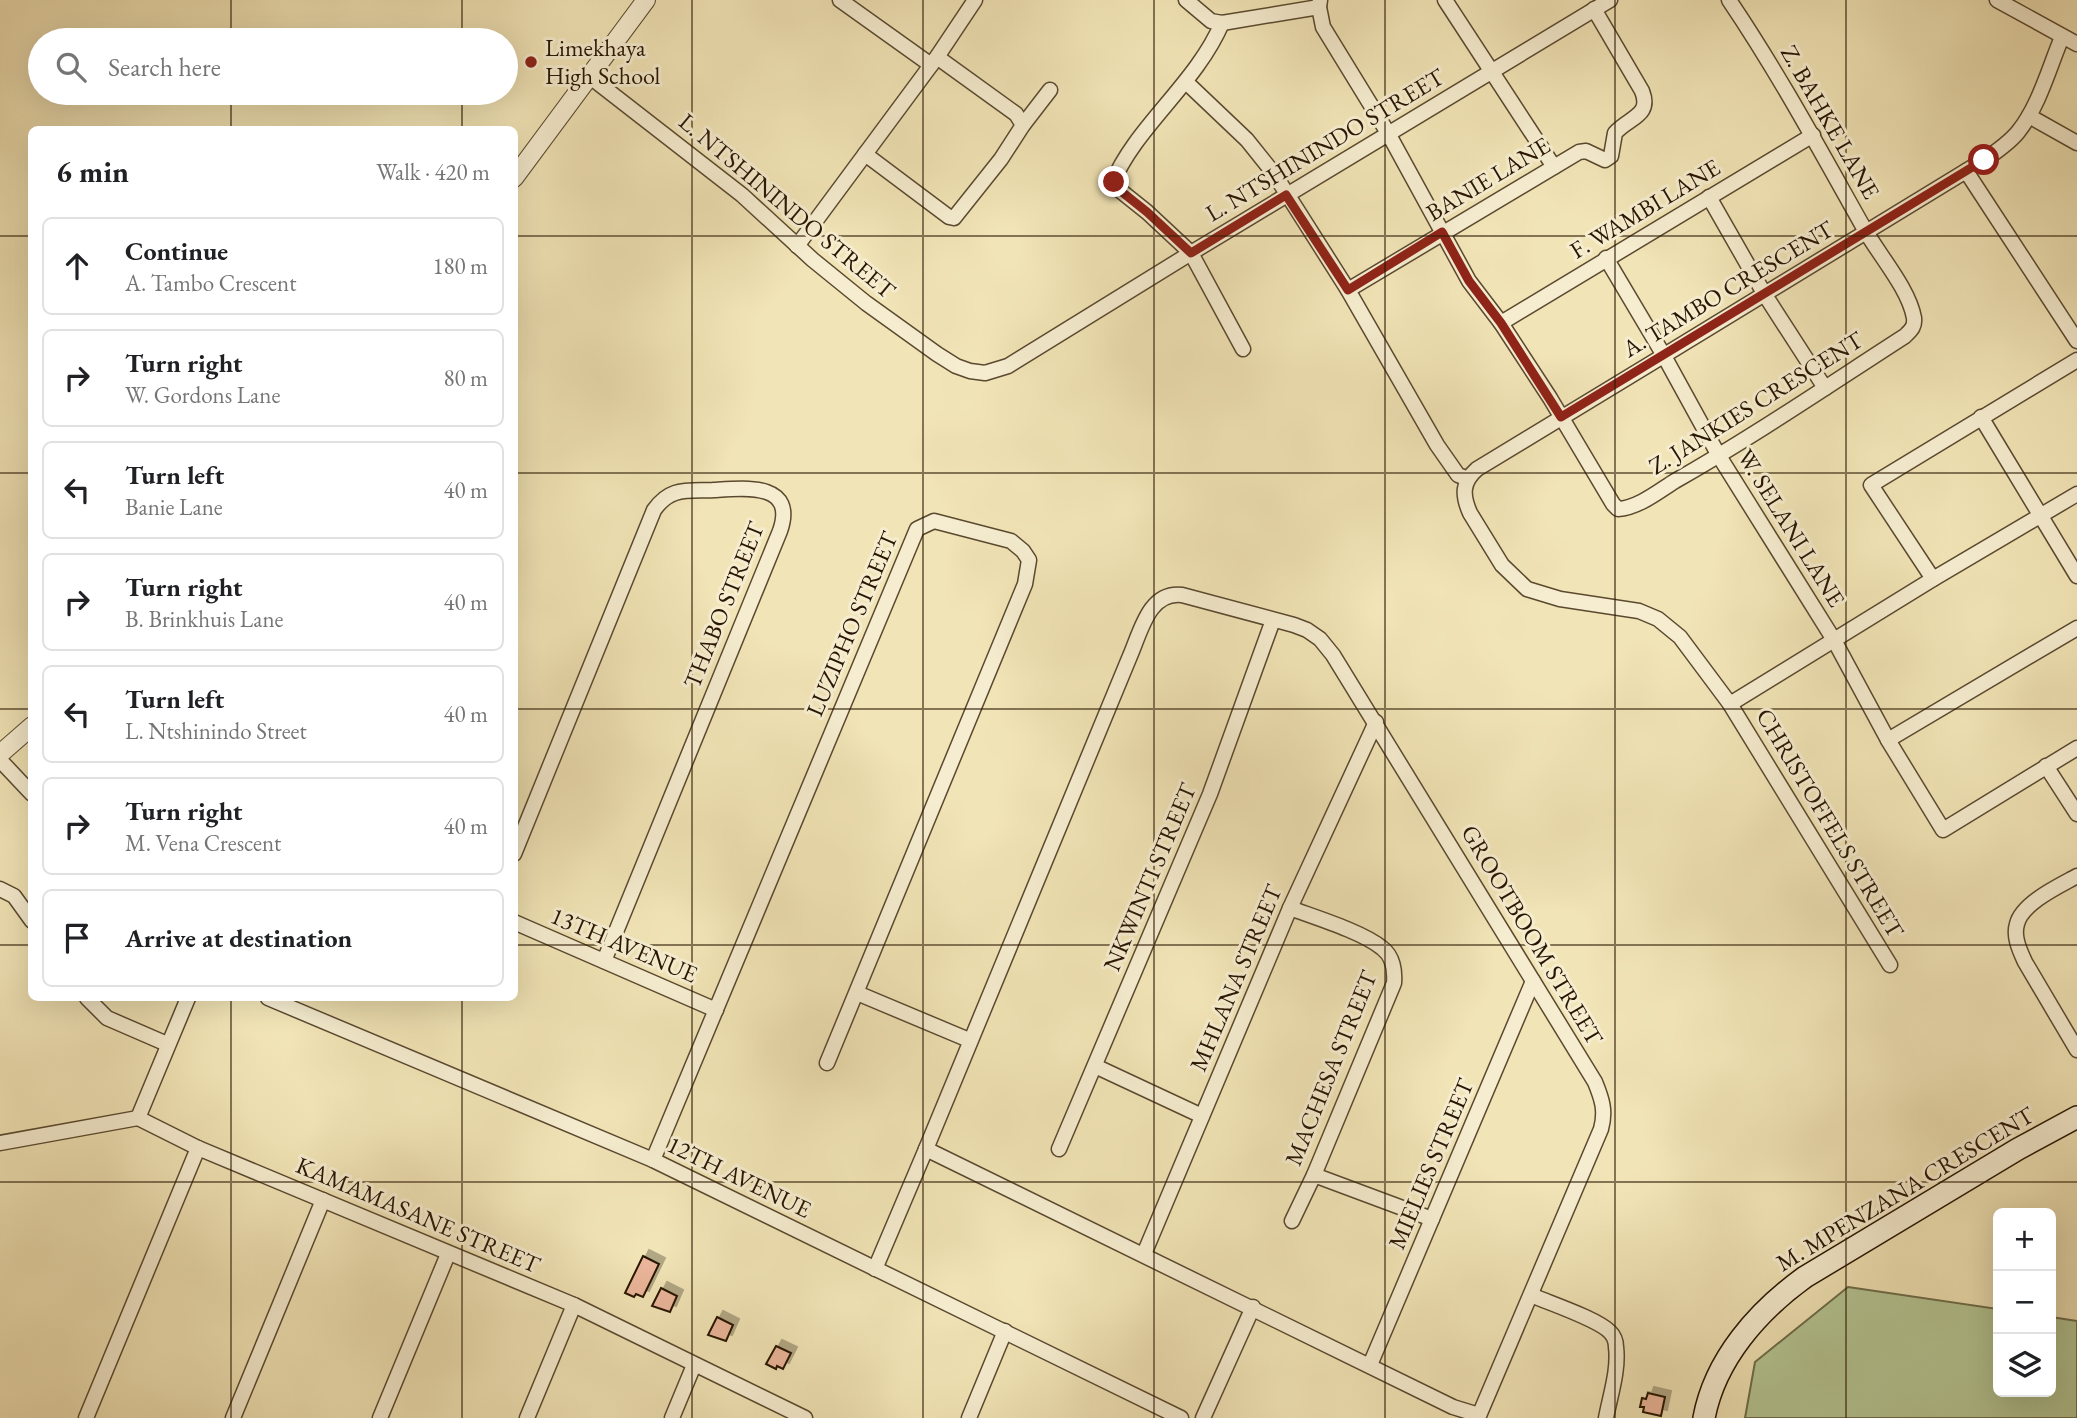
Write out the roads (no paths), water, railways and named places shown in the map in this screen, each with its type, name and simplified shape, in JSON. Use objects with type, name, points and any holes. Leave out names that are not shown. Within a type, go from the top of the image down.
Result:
[{"type":"main road","name":"M. MPENZANA CRESCENT","points":[[1704,1418],[1707,1399],[1737,1341],[1777,1297],[1805,1277],[2018,1149],[2077,1117]]},
{"type":"street","points":[[518,173],[646,0]]},
{"type":"street","points":[[840,0],[1016,114],[1023,125]]},
{"type":"street","points":[[797,246],[934,61],[975,0]]},
{"type":"street","points":[[1186,0],[1211,21],[1222,23],[1319,4],[1323,27],[1388,133],[1469,281],[1501,323],[1561,417]]},
{"type":"street","points":[[1445,0],[1554,167]]},
{"type":"street","name":"L. NTSHININDO STREET","points":[[589,76],[742,195],[797,246],[866,303],[956,366],[985,373],[1009,366],[1491,70],[1610,0]]},
{"type":"street","name":"Z. BAHKE LANE","points":[[1729,0],[1766,54],[1866,232]]},
{"type":"street","points":[[1997,0],[2077,44]]},
{"type":"street","name":"BANIE LANE","points":[[1348,290],[1583,150],[1600,159],[1609,159],[1613,153],[1615,133],[1645,107],[1642,91],[1594,9]]},
{"type":"street","points":[[1222,23],[1215,39],[1186,82],[1120,165],[1112,184],[1191,253],[1243,349]]},
{"type":"street","name":"A. TAMBO CRESCENT","points":[[1466,478],[1477,468],[1765,295],[2002,148],[2017,134],[2029,116],[2062,37]]},
{"type":"street","points":[[1186,82],[1247,140],[1275,175],[1348,290],[1443,454],[1458,475],[1466,478],[1465,493],[1470,513],[1509,574],[1527,589],[1539,594],[1639,611],[1658,619],[1685,642],[1730,704],[2077,494]]},
{"type":"street","points":[[865,154],[949,218],[954,218],[1001,159],[1050,90]]},
{"type":"street","points":[[2029,116],[2077,143]]},
{"type":"street","name":"F. WAMBI LANE","points":[[1501,323],[1813,135]]},
{"type":"street","points":[[1966,172],[2077,341]]},
{"type":"street","points":[[1709,197],[1765,295],[1825,388]]},
{"type":"street","name":"Z. JANKIES CRESCENT","points":[[1561,417],[1618,509],[1639,502],[1719,456],[1905,336],[1913,328],[1913,314],[1905,295],[1866,232]]},
{"type":"street","name":"W. SELANI LANE","points":[[1606,258],[1719,456],[1833,640],[1888,740],[1944,830],[2046,766]]},
{"type":"street","points":[[1933,579],[1871,485],[2077,360]]},
{"type":"street","points":[[1981,417],[2077,576]]},
{"type":"street","name":"THABO STREET","points":[[518,844],[654,510],[663,499],[676,493],[751,488],[773,494],[782,511],[780,531],[604,961]]},
{"type":"street","name":"LUZIPHO STREET","points":[[653,1160],[917,529],[929,522],[940,522],[1011,541],[1029,560],[1029,569],[1013,615],[827,1063]]},
{"type":"street","name":"GROOTBOOM STREET","points":[[875,1269],[1153,606],[1159,599],[1173,594],[1307,630],[1320,639],[1376,722],[1595,1082],[1602,1098],[1604,1116],[1601,1129],[1478,1417],[926,1149]]},
{"type":"street","name":"NKWINTI STREET","points":[[1059,1149],[1210,794],[1273,620]]},
{"type":"street","points":[[1888,740],[2077,628]]},
{"type":"street","name":"CHRISTOFFELS STREET","points":[[1730,704],[1890,965]]},
{"type":"street","name":"MHLANA STREET","points":[[1144,1254],[1290,908],[1376,722]]},
{"type":"street","points":[[28,730],[0,757],[28,789]]},
{"type":"street","points":[[2077,748],[2046,766],[2077,814]]},
{"type":"street","points":[[2077,876],[2026,909],[2017,924],[2018,947],[2025,962],[2077,1050]]},
{"type":"street","points":[[0,889],[14,896],[28,915]]},
{"type":"street","name":"MACHESA STREET","points":[[1290,908],[1382,948],[1392,962],[1395,972],[1394,983],[1314,1175],[1292,1221]]},
{"type":"street","name":"13TH AVENUE","points":[[518,924],[716,1010]]},
{"type":"street","name":"MIELIES STREET","points":[[1370,1365],[1533,981]]},
{"type":"street","points":[[857,993],[969,1040]]},
{"type":"street","points":[[90,1001],[107,1018],[167,1044]]},
{"type":"street","points":[[0,1141],[138,1118],[187,1001]]},
{"type":"street","name":"12TH AVENUE","points":[[275,1001],[653,1160],[1181,1418]]},
{"type":"street","points":[[1095,1066],[1202,1116]]},
{"type":"street","name":"KAMAMASANE STREET","points":[[138,1118],[198,1148],[574,1306],[805,1418]]},
{"type":"street","points":[[86,1418],[198,1148]]},
{"type":"street","points":[[1314,1175],[1432,1219]]},
{"type":"street","points":[[233,1418],[323,1200]]},
{"type":"street","points":[[380,1418],[448,1254]]},
{"type":"street","points":[[1531,1295],[1610,1331],[1617,1351],[1606,1418]]},
{"type":"street","points":[[527,1418],[574,1306]]},
{"type":"street","points":[[1203,1418],[1252,1307]]},
{"type":"street","points":[[969,1418],[1005,1331]]},
{"type":"street","points":[[672,1418],[694,1365]]},
{"type":"place","name":"Limekhaya High School","points":[[531,62]]}]
